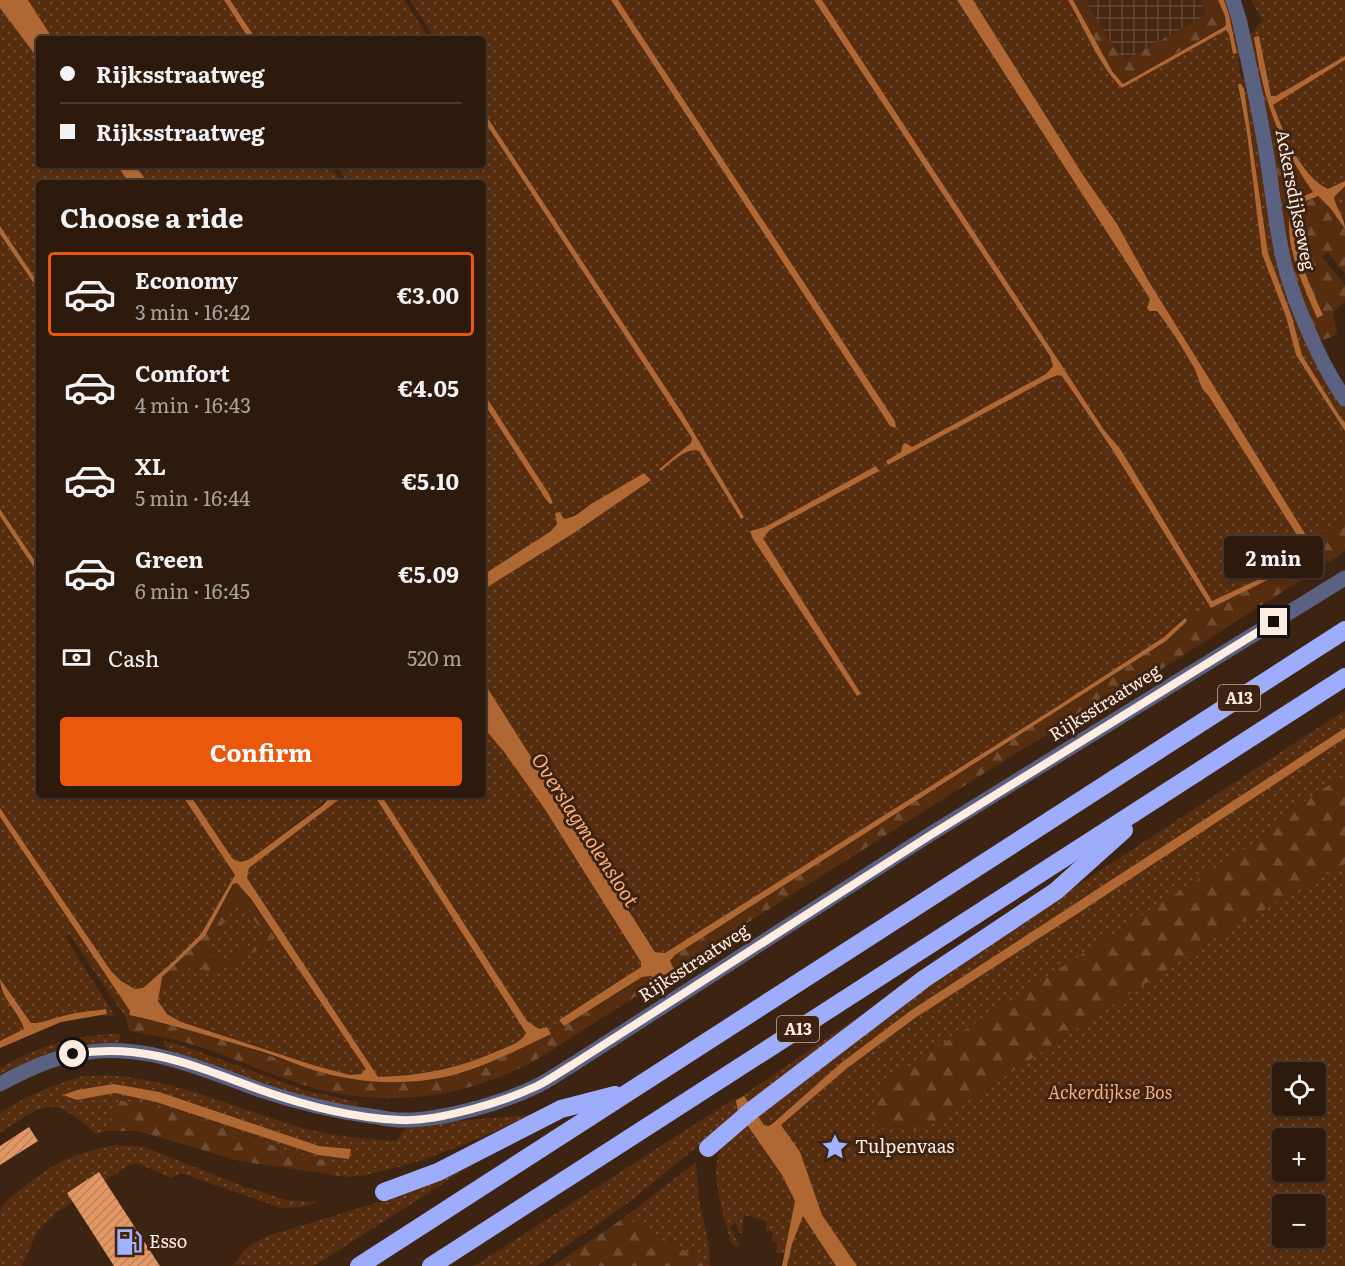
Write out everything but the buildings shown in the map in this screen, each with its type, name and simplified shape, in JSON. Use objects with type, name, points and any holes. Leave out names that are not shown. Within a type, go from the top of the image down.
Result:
[{"type":"highway","name":"A13","points":[[359,1266],[1345,630]]},
{"type":"highway","name":"A13","points":[[430,1266],[1345,677]]},
{"type":"highway","name":"A13","points":[[708,1148],[761,1104],[924,979],[1056,891],[1165,793]]},
{"type":"highway","name":"A13","points":[[384,1192],[438,1172],[561,1109],[629,1092]]},
{"type":"street","name":"Ackersdijkseweg","points":[[1233,0],[1264,140],[1275,221],[1285,267],[1327,369],[1345,399]]},
{"type":"street","name":"Rijksstraatweg","points":[[0,1084],[21,1072],[55,1059],[88,1052],[114,1051],[184,1062],[305,1104],[402,1120],[440,1116],[501,1100],[537,1086],[572,1065],[929,836],[1345,578]]},
{"type":"shaded area","points":[[0,0],[28,0],[51,36],[36,36],[36,56],[0,8]]},
{"type":"shaded area","points":[[224,0],[230,0],[254,36],[247,36]]},
{"type":"shaded area","points":[[611,0],[618,0],[895,421],[896,428],[890,426]]},
{"type":"shaded area","points":[[814,0],[822,0],[1104,430],[1121,450],[1212,601],[1304,558],[1307,551],[1203,389],[1181,345],[1157,311],[1149,311],[1147,308],[1150,299],[957,0],[973,0],[1083,175],[1117,224],[1148,280],[1309,540],[1313,551],[1310,559],[1211,608],[1110,446],[1062,376],[1058,375],[888,465],[886,461],[901,452],[903,444],[906,443],[912,447],[1046,374],[1053,366],[1050,356]]},
{"type":"shaded area","points":[[1068,0],[1073,0],[1112,71],[1123,84],[1224,27],[1226,25],[1225,16],[1218,0],[1224,0],[1237,53],[1233,54],[1226,30],[1122,88],[1107,70]]},
{"type":"shaded area","points":[[1085,0],[1201,0],[1206,15],[1125,60],[1114,48]]},
{"type":"shaded area","points":[[1259,36],[1271,96],[1276,96],[1345,56],[1345,60],[1273,105],[1294,152],[1309,174],[1328,189],[1345,181],[1345,186],[1334,197],[1345,229],[1331,209],[1318,196],[1299,205],[1293,216],[1296,244],[1323,315],[1317,318],[1294,259],[1289,234],[1292,205],[1313,192],[1290,155],[1273,118],[1262,80],[1254,37]]},
{"type":"shaded area","points":[[1238,84],[1241,84],[1244,89],[1268,253],[1292,317],[1302,355],[1345,422],[1345,431],[1296,355],[1286,317],[1262,254],[1247,133]]},
{"type":"shaded area","points":[[486,116],[681,411],[744,517],[741,519],[699,451],[684,453],[661,471],[659,469],[691,443],[692,438],[486,124]]},
{"type":"shaded area","points":[[119,168],[137,168],[146,180],[127,180]]},
{"type":"shaded area","points":[[0,226],[36,280],[36,287],[0,234]]},
{"type":"shaded area","points":[[486,397],[553,503],[550,504],[486,407]]},
{"type":"shaded area","points":[[876,466],[879,471],[770,530],[763,538],[861,694],[857,696],[753,539],[750,531],[765,527]]},
{"type":"shaded area","points":[[644,473],[651,480],[574,533],[486,588],[486,573],[551,531],[557,524],[555,513],[560,512],[566,519]]},
{"type":"shaded area","points":[[0,509],[36,563],[36,570],[0,516]]},
{"type":"shaded area","points":[[1185,618],[1187,620],[1166,641],[675,955],[670,961],[674,969],[658,980],[651,976],[642,977],[564,1026],[559,1020],[641,967],[641,962],[544,808],[486,731],[486,686],[655,952],[665,953],[1164,637]]},
{"type":"shaded area","points":[[1345,728],[1345,738],[915,1018],[846,1069],[781,1125],[800,1152],[822,1215],[857,1266],[836,1266],[803,1216],[792,1244],[787,1266],[782,1266],[795,1201],[782,1175],[738,1112],[736,1100],[744,1096],[764,1125],[772,1124],[841,1063],[910,1011]]},
{"type":"shaded area","points":[[184,798],[192,798],[232,858],[240,862],[253,857],[329,798],[341,798],[249,868],[247,878],[378,1077],[425,1073],[455,1066],[485,1056],[522,1039],[526,1033],[376,798],[383,798],[527,1021],[539,1029],[547,1027],[551,1034],[459,1074],[412,1082],[379,1082],[329,1074],[215,1037],[129,1015],[130,1011],[0,817],[0,808],[111,971],[121,981],[135,989],[143,988],[201,934],[235,875]],"holes":[[[237,883],[251,899],[366,1069],[361,1074],[350,1075],[316,1066],[181,1022],[167,1014],[158,1001],[162,977],[205,936],[233,884]]]},
{"type":"shaded area","points":[[0,979],[31,1023],[106,1009],[107,1014],[61,1022],[0,1048],[0,1041],[24,1029],[3,992]]},
{"type":"shaded area","points":[[114,1084],[159,1092],[319,1146],[351,1149],[349,1159],[318,1155],[156,1102],[115,1093],[77,1100],[63,1095],[77,1090]]},
{"type":"green space","points":[[28,0],[224,0],[247,36],[51,36]]},
{"type":"green space","points":[[230,0],[404,0],[428,36],[254,36]]},
{"type":"green space","points":[[410,0],[611,0],[890,426],[896,428],[895,421],[618,0],[814,0],[1050,356],[1053,366],[1046,374],[912,447],[906,443],[901,452],[886,461],[888,465],[1048,379],[1062,376],[1110,446],[1208,604],[1182,619],[1164,637],[1058,706],[665,953],[656,952],[486,686],[486,588],[574,533],[650,480],[644,473],[566,519],[560,512],[556,513],[557,524],[551,531],[486,573],[486,407],[545,498],[553,503],[486,397],[486,180],[346,180],[339,168],[486,168],[486,124],[692,438],[684,450],[660,467],[661,471],[684,453],[699,451],[744,517],[681,411],[486,116],[486,36],[433,36]],"holes":[[[787,521],[764,535],[763,538],[860,693],[857,696],[760,548],[753,530]]]},
{"type":"green space","points":[[822,0],[957,0],[1151,300],[1149,301],[1152,312],[1157,311],[1181,345],[1203,389],[1307,551],[1304,558],[1212,601],[1121,450],[1104,430]]},
{"type":"green space","points":[[973,0],[1068,0],[1114,81],[1122,88],[1226,30],[1233,54],[1237,53],[1224,0],[1229,0],[1240,57],[1238,59],[1241,76],[1247,83],[1272,227],[1345,406],[1345,422],[1302,355],[1292,317],[1268,253],[1252,138],[1238,89],[1247,133],[1262,254],[1286,317],[1296,355],[1345,431],[1345,516],[1343,519],[1309,540],[1148,280],[1117,224],[1083,175]]},
{"type":"green space","points":[[1073,0],[1085,0],[1114,48],[1125,60],[1206,15],[1201,0],[1218,0],[1226,25],[1123,84],[1112,71]]},
{"type":"green space","points":[[1251,0],[1345,0],[1345,56],[1276,97],[1271,96],[1259,36],[1254,37],[1256,28],[1263,21]]},
{"type":"green space","points":[[0,8],[36,56],[36,168],[119,168],[127,180],[36,180],[36,280],[0,226]]},
{"type":"green space","points":[[1253,32],[1266,97],[1280,135],[1314,192],[1295,201],[1290,209],[1291,252],[1317,318],[1293,238],[1294,212],[1297,206],[1318,196],[1331,209],[1345,229],[1345,274],[1328,253],[1322,257],[1345,285],[1345,301],[1333,312],[1337,335],[1319,341],[1289,267],[1246,36]]},
{"type":"green space","points":[[1345,60],[1345,181],[1328,189],[1318,182],[1301,163],[1273,105]]},
{"type":"green space","points":[[137,168],[332,168],[340,180],[146,180]]},
{"type":"green space","points":[[1345,186],[1345,220],[1335,206],[1334,197]]},
{"type":"green space","points":[[0,234],[36,287],[36,563],[0,509]]},
{"type":"green space","points":[[0,516],[36,570],[36,798],[184,798],[235,875],[201,934],[143,988],[135,989],[120,981],[111,971],[0,808]]},
{"type":"green space","points":[[1345,516],[1345,550],[1340,555],[1163,668],[1013,755],[674,969],[670,961],[675,955],[1166,641],[1185,623],[1185,618],[1182,619],[1208,604],[1211,607],[1305,562],[1313,552],[1309,540]]},
{"type":"green space","points":[[1345,710],[1345,728],[910,1011],[841,1063],[772,1123],[766,1125],[760,1121],[756,1114],[959,963]]},
{"type":"green space","points":[[486,731],[547,812],[641,962],[641,967],[559,1020],[564,1026],[551,1034],[547,1027],[539,1029],[527,1021],[383,798],[486,798]]},
{"type":"green space","name":"Ackerdijkse Bos","points":[[1345,731],[1345,1266],[785,1266],[806,1196],[778,1122],[875,1041]]},
{"type":"green space","points":[[1345,776],[1345,864],[1219,935],[925,1129],[883,1130],[875,1119],[876,1099],[887,1080],[1259,840],[1290,811]]},
{"type":"green space","points":[[192,798],[329,798],[253,857],[240,862],[232,858]]},
{"type":"green space","points":[[341,798],[376,798],[526,1035],[503,1049],[469,1062],[433,1071],[378,1078],[247,878],[249,868]]},
{"type":"green space","points":[[0,817],[130,1011],[129,1015],[125,1015],[119,1008],[69,934],[65,937],[115,1016],[102,1016],[107,1014],[106,1009],[31,1023],[0,979]]},
{"type":"green space","points":[[238,883],[277,937],[230,967],[209,973],[194,964],[158,994],[162,977],[205,936],[234,884]],"holes":[[[239,901],[265,934],[230,960],[218,962],[206,949],[235,902]]]},
{"type":"green space","points":[[235,901],[239,901],[265,934],[230,960],[218,962],[206,949],[224,923]]},
{"type":"green space","points":[[277,937],[367,1069],[361,1074],[350,1075],[316,1066],[181,1022],[162,1008],[158,994],[194,964],[230,967]]},
{"type":"green space","points":[[651,976],[658,980],[537,1059],[477,1085],[423,1096],[367,1097],[310,1087],[191,1044],[129,1031],[125,1015],[200,1032],[331,1075],[389,1082],[428,1080],[483,1066],[555,1031],[642,977]]},
{"type":"green space","points":[[0,988],[23,1022],[25,1029],[0,1041]]},
{"type":"green space","points":[[866,1014],[749,1104],[742,1096],[858,1017]]},
{"type":"green space","points":[[120,1034],[119,1042],[116,1043],[88,1044],[52,1051],[0,1074],[0,1068],[58,1043],[88,1036]]},
{"type":"green space","points":[[164,1041],[308,1091],[358,1102],[357,1107],[307,1097],[170,1051],[164,1046]]},
{"type":"green space","points":[[83,1076],[137,1078],[207,1096],[308,1129],[384,1140],[396,1141],[408,1125],[530,1115],[438,1154],[366,1175],[351,1177],[340,1176],[337,1163],[297,1154],[189,1115],[120,1100],[106,1131],[96,1134],[68,1112],[48,1107],[39,1109],[0,1133],[0,1113],[50,1087]],"holes":[[[114,1084],[250,1123],[319,1146],[351,1149],[349,1158],[318,1155],[156,1102],[115,1093],[77,1100]]]},
{"type":"green space","points":[[734,1099],[738,1113],[632,1200],[537,1266],[474,1266]]},
{"type":"green space","points":[[119,1100],[189,1115],[297,1154],[337,1163],[340,1176],[239,1161],[138,1131],[106,1131]]},
{"type":"green space","points":[[745,1123],[782,1175],[795,1201],[785,1253],[776,1253],[778,1243],[772,1242],[773,1232],[766,1230],[767,1221],[744,1215],[742,1233],[739,1233],[736,1223],[730,1226],[739,1246],[731,1243],[719,1194],[716,1168],[722,1147]]},
{"type":"green space","points":[[116,1145],[144,1147],[245,1187],[287,1200],[316,1202],[303,1207],[281,1208],[181,1173],[171,1178],[137,1163],[129,1165],[56,1213],[38,1230],[22,1266],[0,1266],[0,1210],[6,1201],[44,1172],[65,1160]]},
{"type":"green space","points":[[476,1161],[314,1266],[234,1265],[250,1246],[271,1235],[386,1200]]},
{"type":"green space","points":[[696,1162],[699,1199],[709,1247],[710,1265],[625,1217]]},
{"type":"green space","points":[[625,1217],[710,1265],[710,1266],[553,1266]]},
{"type":"place","name":"Tulpenvaas","points":[[835,1147]]},
{"type":"place","name":"Esso","points":[[129,1242]]},
{"type":"route","points":[[73,1054],[103,1050],[157,1056],[184,1062],[305,1104],[402,1120],[440,1116],[501,1100],[537,1086],[572,1065],[929,836],[1274,622]]},
{"type":"water label","name":"Overslagmolensloot","points":[[585,830]]}]
